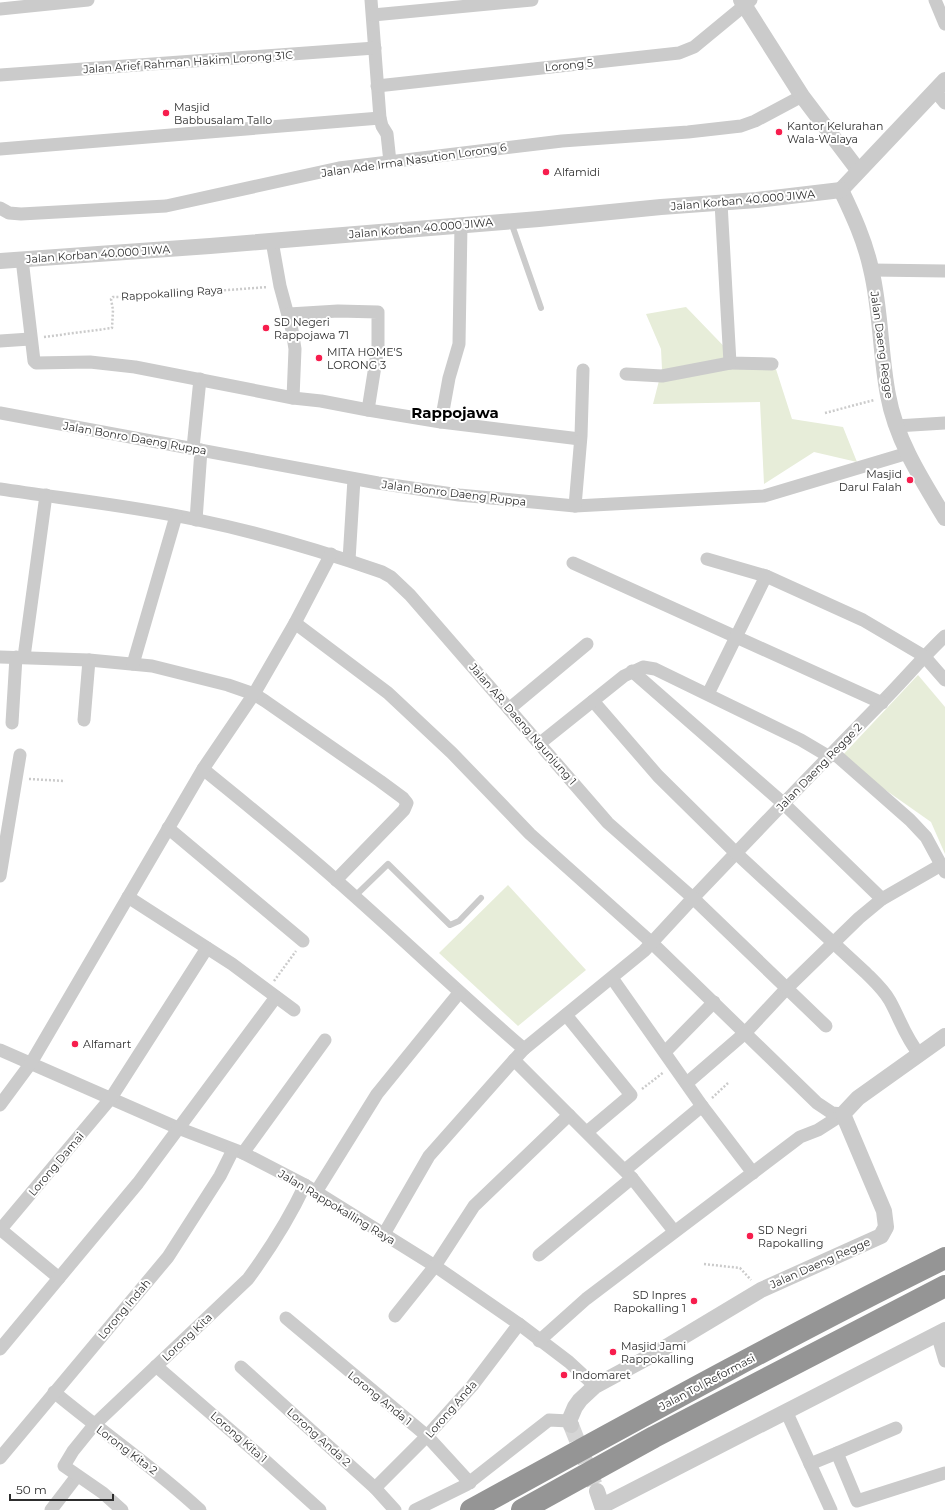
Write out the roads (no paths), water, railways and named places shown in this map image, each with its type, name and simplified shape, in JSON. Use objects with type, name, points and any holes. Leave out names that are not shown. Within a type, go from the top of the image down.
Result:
[{"type":"highway","name":"Jalan Tol Reformasi","points":[[471,1510],[725,1372],[945,1258]]},
{"type":"highway","points":[[522,1510],[661,1434],[945,1286]]},
{"type":"street","points":[[0,9],[88,0]]},
{"type":"street","points":[[371,0],[376,48],[380,118],[382,126],[387,134],[390,162]]},
{"type":"street","points":[[373,15],[532,0]]},
{"type":"street","points":[[935,0],[945,24]]},
{"type":"street","points":[[746,2],[802,96],[858,170]]},
{"type":"street","name":"Lorong 5","points":[[377,86],[678,53],[694,47],[746,2]]},
{"type":"street","name":"Jalan Arief Rahman Hakim Lorong 31C","points":[[0,75],[376,48]]},
{"type":"street","points":[[841,190],[858,170],[942,92]]},
{"type":"street","name":"Jalan Ade Irma Nasution Lorong 6","points":[[0,208],[9,213],[20,214],[166,206],[329,170],[562,140],[701,131],[741,126],[755,121],[802,96]]},
{"type":"street","points":[[0,149],[380,118]]},
{"type":"street","name":"Jalan Korban 40.000 JIWA","points":[[0,261],[510,221],[721,203],[816,194],[841,190]]},
{"type":"street","name":"Jalan Daeng Regge","points":[[841,190],[864,242],[872,270],[888,396],[896,426],[908,453],[945,518]]},
{"type":"street","points":[[721,203],[730,363]]},
{"type":"street","points":[[440,422],[449,378],[459,344],[461,225]]},
{"type":"street","points":[[272,240],[280,286],[289,314],[295,349],[293,398]]},
{"type":"street","points":[[22,259],[30,339],[34,361],[38,363],[106,363],[200,379],[293,398],[321,401],[440,422],[580,439]]},
{"type":"street","points":[[872,270],[945,272]]},
{"type":"street","points":[[289,314],[338,311],[378,312],[378,347],[368,410]]},
{"type":"street","points":[[0,340],[30,339]]},
{"type":"street","points":[[626,374],[662,376],[730,363],[772,364]]},
{"type":"street","points":[[575,506],[581,436],[583,370]]},
{"type":"street","points":[[196,520],[200,379]]},
{"type":"street","name":"Jalan Bonro Daeng Ruppa","points":[[0,413],[354,479],[459,495],[575,506],[764,496],[908,453]]},
{"type":"street","points":[[896,426],[945,423]]},
{"type":"street","points":[[349,560],[354,479]]},
{"type":"street","name":"Jalan AR. Daeng Ngunjung 1","points":[[0,489],[176,516],[256,533],[330,554],[382,572],[400,585],[617,831],[693,898],[826,1026]]},
{"type":"street","points":[[12,723],[20,657],[46,495]]},
{"type":"street","points":[[133,664],[176,516]]},
{"type":"street","points":[[0,1105],[31,1063],[203,769],[254,694],[295,623],[330,554]]},
{"type":"street","points":[[707,559],[766,576],[863,620],[924,656],[945,680]]},
{"type":"street","points":[[573,563],[882,703]]},
{"type":"street","points":[[708,694],[766,576]]},
{"type":"street","points":[[295,623],[388,693],[452,753],[530,834],[652,943],[825,1109],[832,1113],[843,1114]]},
{"type":"street","name":"Jalan Daeng Regge 2","points":[[384,1234],[429,1156],[524,1049],[612,978],[652,943],[828,756],[882,703],[924,656],[945,636]]},
{"type":"street","points":[[509,709],[586,644]]},
{"type":"street","points":[[0,657],[89,660],[133,664],[174,670],[254,694],[404,798],[407,803],[404,810],[336,880]]},
{"type":"street","points":[[84,720],[89,660]]},
{"type":"street","points":[[540,744],[632,671],[648,667],[655,669],[802,740],[828,756],[836,755],[910,820],[926,837],[943,868],[882,899],[833,943],[787,988],[745,1033],[687,1083]]},
{"type":"street","points":[[632,671],[784,804],[882,899]]},
{"type":"street","points":[[593,701],[658,776],[736,853],[866,972],[887,996],[909,1041],[920,1055]]},
{"type":"street","points":[[0,876],[20,755]]},
{"type":"street","points":[[203,769],[336,880],[459,993],[524,1049]]},
{"type":"street","points":[[168,828],[303,941]]},
{"type":"street","points":[[128,897],[207,948],[294,1010]]},
{"type":"street","name":"Lorong Damai","points":[[0,1229],[111,1098],[207,948]]},
{"type":"street","points":[[612,978],[702,1106],[753,1173]]},
{"type":"street","points":[[316,1192],[377,1094],[459,993]]},
{"type":"street","points":[[0,1349],[138,1183],[271,994]]},
{"type":"street","points":[[665,1052],[714,1002]]},
{"type":"street","points":[[566,1015],[631,1095],[587,1132]]},
{"type":"street","points":[[539,1341],[586,1299],[800,1136],[818,1130],[843,1114],[858,1098],[945,1036]]},
{"type":"street","name":"Lorong Indah","points":[[0,1458],[168,1257],[220,1176],[325,1040]]},
{"type":"street","name":"Jalan Rappokalling Raya","points":[[0,1050],[178,1128],[238,1152],[305,1185],[435,1266],[519,1324],[539,1341],[569,1362],[595,1386]]},
{"type":"street","points":[[514,1060],[629,1174],[674,1231]]},
{"type":"street","points":[[539,1255],[702,1106]]},
{"type":"street","points":[[394,1316],[435,1266],[474,1206],[569,1114]]},
{"type":"street","name":"Jalan Daeng Regge","points":[[570,1423],[580,1400],[595,1386],[662,1350],[761,1290],[881,1236],[886,1227],[884,1211],[843,1114]]},
{"type":"street","name":"Lorong Kita","points":[[76,1476],[64,1466],[73,1451],[94,1426],[248,1279],[292,1214],[305,1185]]},
{"type":"street","points":[[0,1229],[59,1278]]},
{"type":"street","name":"Lorong Anda 1","points":[[286,1318],[428,1436],[470,1482]]},
{"type":"street","name":"Lorong Anda","points":[[375,1488],[428,1436],[472,1386],[519,1324]]},
{"type":"street","points":[[599,1504],[941,1332],[945,1361]]},
{"type":"street","name":"Lorong Kita 1","points":[[156,1366],[320,1510]]},
{"type":"street","name":"Lorong Anda 2","points":[[241,1367],[375,1488],[395,1510]]},
{"type":"street","name":"Lorong Kita 2","points":[[54,1392],[94,1426],[152,1468],[200,1510]]},
{"type":"street","points":[[786,1411],[831,1510]]},
{"type":"street","points":[[415,1510],[470,1482],[549,1420],[570,1423]]},
{"type":"street","points":[[810,1464],[896,1428]]},
{"type":"street","points":[[837,1453],[857,1501],[945,1473]]},
{"type":"street","points":[[51,1510],[76,1476],[103,1493],[122,1510]]},
{"type":"lane","points":[[510,221],[541,308]]},
{"type":"lane","points":[[354,897],[388,864],[450,925],[459,921],[481,898]]},
{"type":"tunnel","points":[[571,1425],[597,1491]]},
{"type":"place","name":"Masjid Babbusalam Tallo","points":[[166,113]]},
{"type":"place","name":"Kantor Kelurahan Wala-Walaya","points":[[779,132]]},
{"type":"place","name":"Alfamidi","points":[[546,172]]},
{"type":"place","name":"SD Negeri Rappojawa 71","points":[[266,328]]},
{"type":"place","name":"MITA HOME'S LORONG 3","points":[[319,358]]},
{"type":"place","name":"Masjid Darul Falah","points":[[910,480]]},
{"type":"place","name":"Alfamart","points":[[75,1044]]},
{"type":"place","name":"SD Negri Rapokalling","points":[[750,1236]]},
{"type":"place","name":"SD Inpres Rapokalling 1","points":[[694,1301]]},
{"type":"place","name":"Masjid Jami Rappokalling","points":[[613,1352]]},
{"type":"place","name":"Indomaret","points":[[564,1375]]},
{"type":"district","name":"Rappojawa","points":[[455,412]]}]
